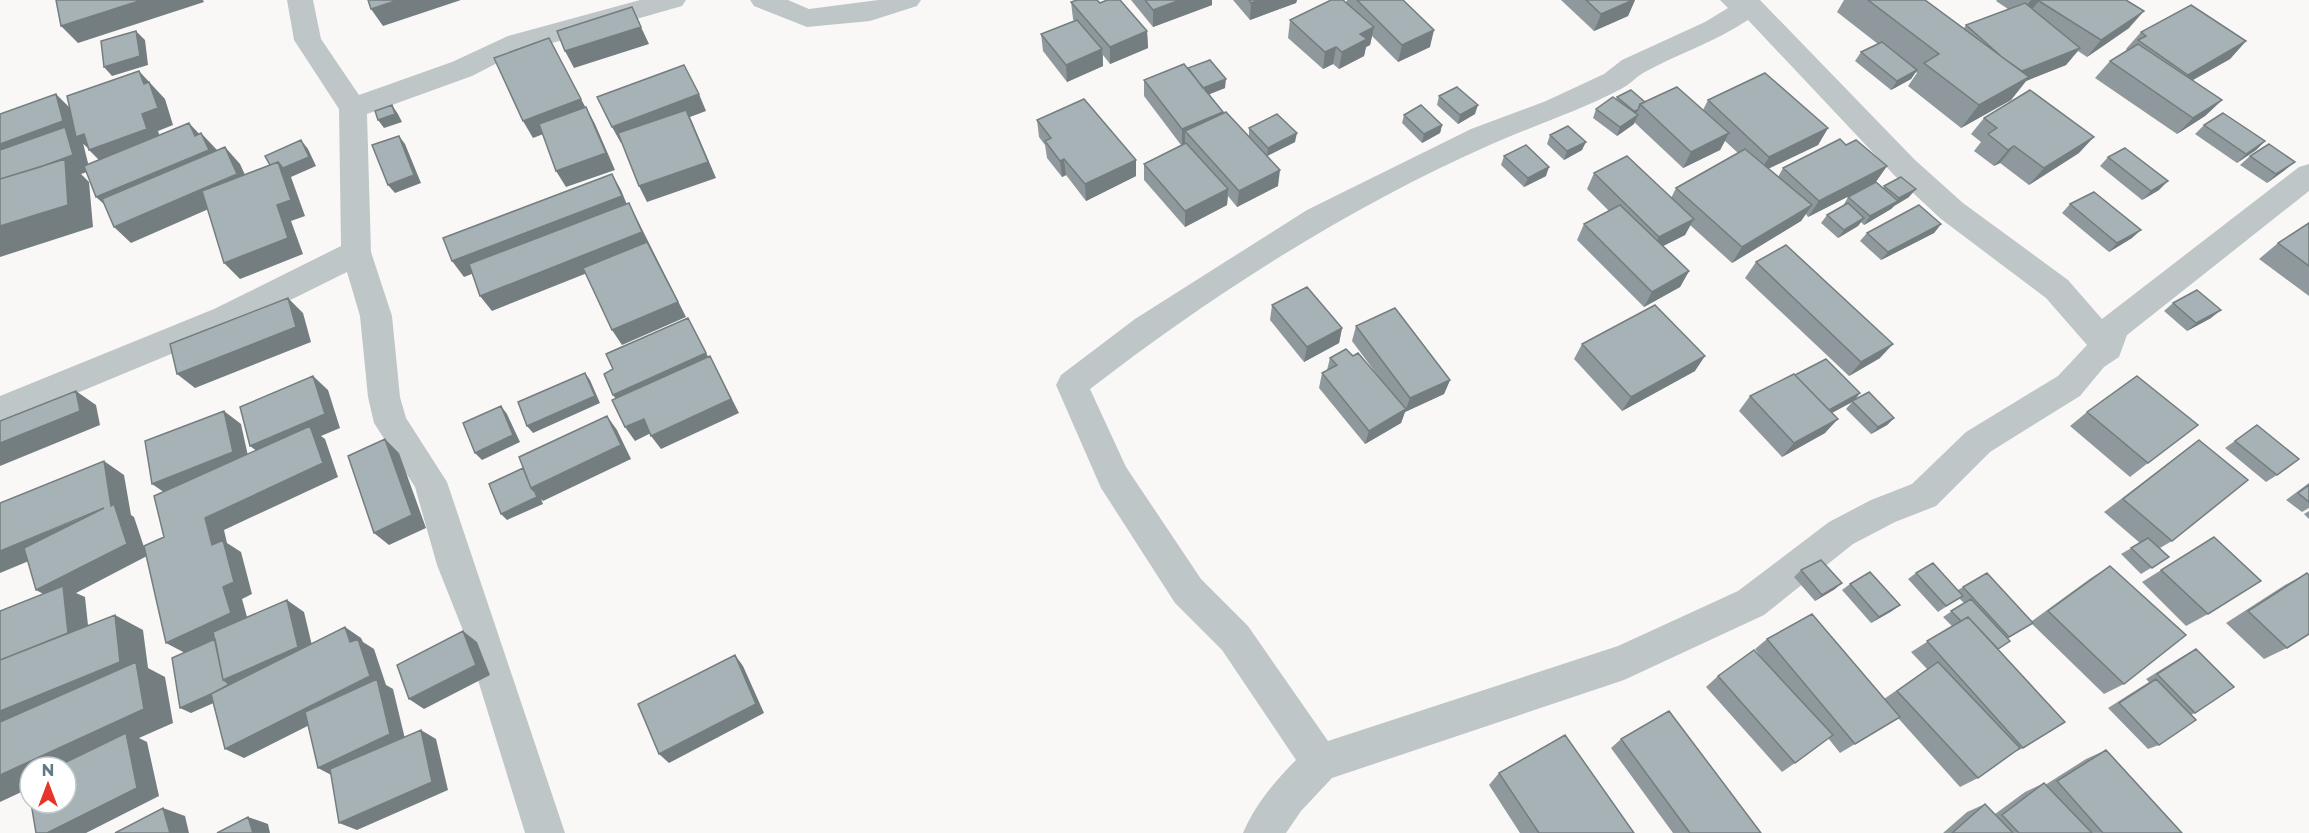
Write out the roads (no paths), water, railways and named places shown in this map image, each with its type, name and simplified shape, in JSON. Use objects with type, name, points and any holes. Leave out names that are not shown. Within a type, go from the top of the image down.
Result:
[{"type":"street","points":[[300,0],[308,40],[353,108],[356,252],[376,316],[384,397],[391,423],[430,482],[455,566],[480,628],[545,833]]},
{"type":"street","points":[[353,108],[462,69],[508,46],[674,0]]},
{"type":"street","points":[[763,0],[807,18],[870,12],[908,0]]},
{"type":"street","points":[[1320,763],[1235,638],[1188,591],[1113,477],[1072,385],[1146,328],[1318,218],[1481,137],[1556,108],[1614,81],[1632,67],[1715,29],[1742,2],[1905,168],[1952,211],[2057,289],[2108,348]]},
{"type":"street","points":[[1263,833],[1287,797],[1320,763],[1624,662],[1751,603],[1841,533],[1883,511],[1924,495],[1978,442],[2069,386],[2092,358],[2108,348],[2113,328],[2309,175]]},
{"type":"street","points":[[0,411],[244,309],[307,280],[356,252]]}]
